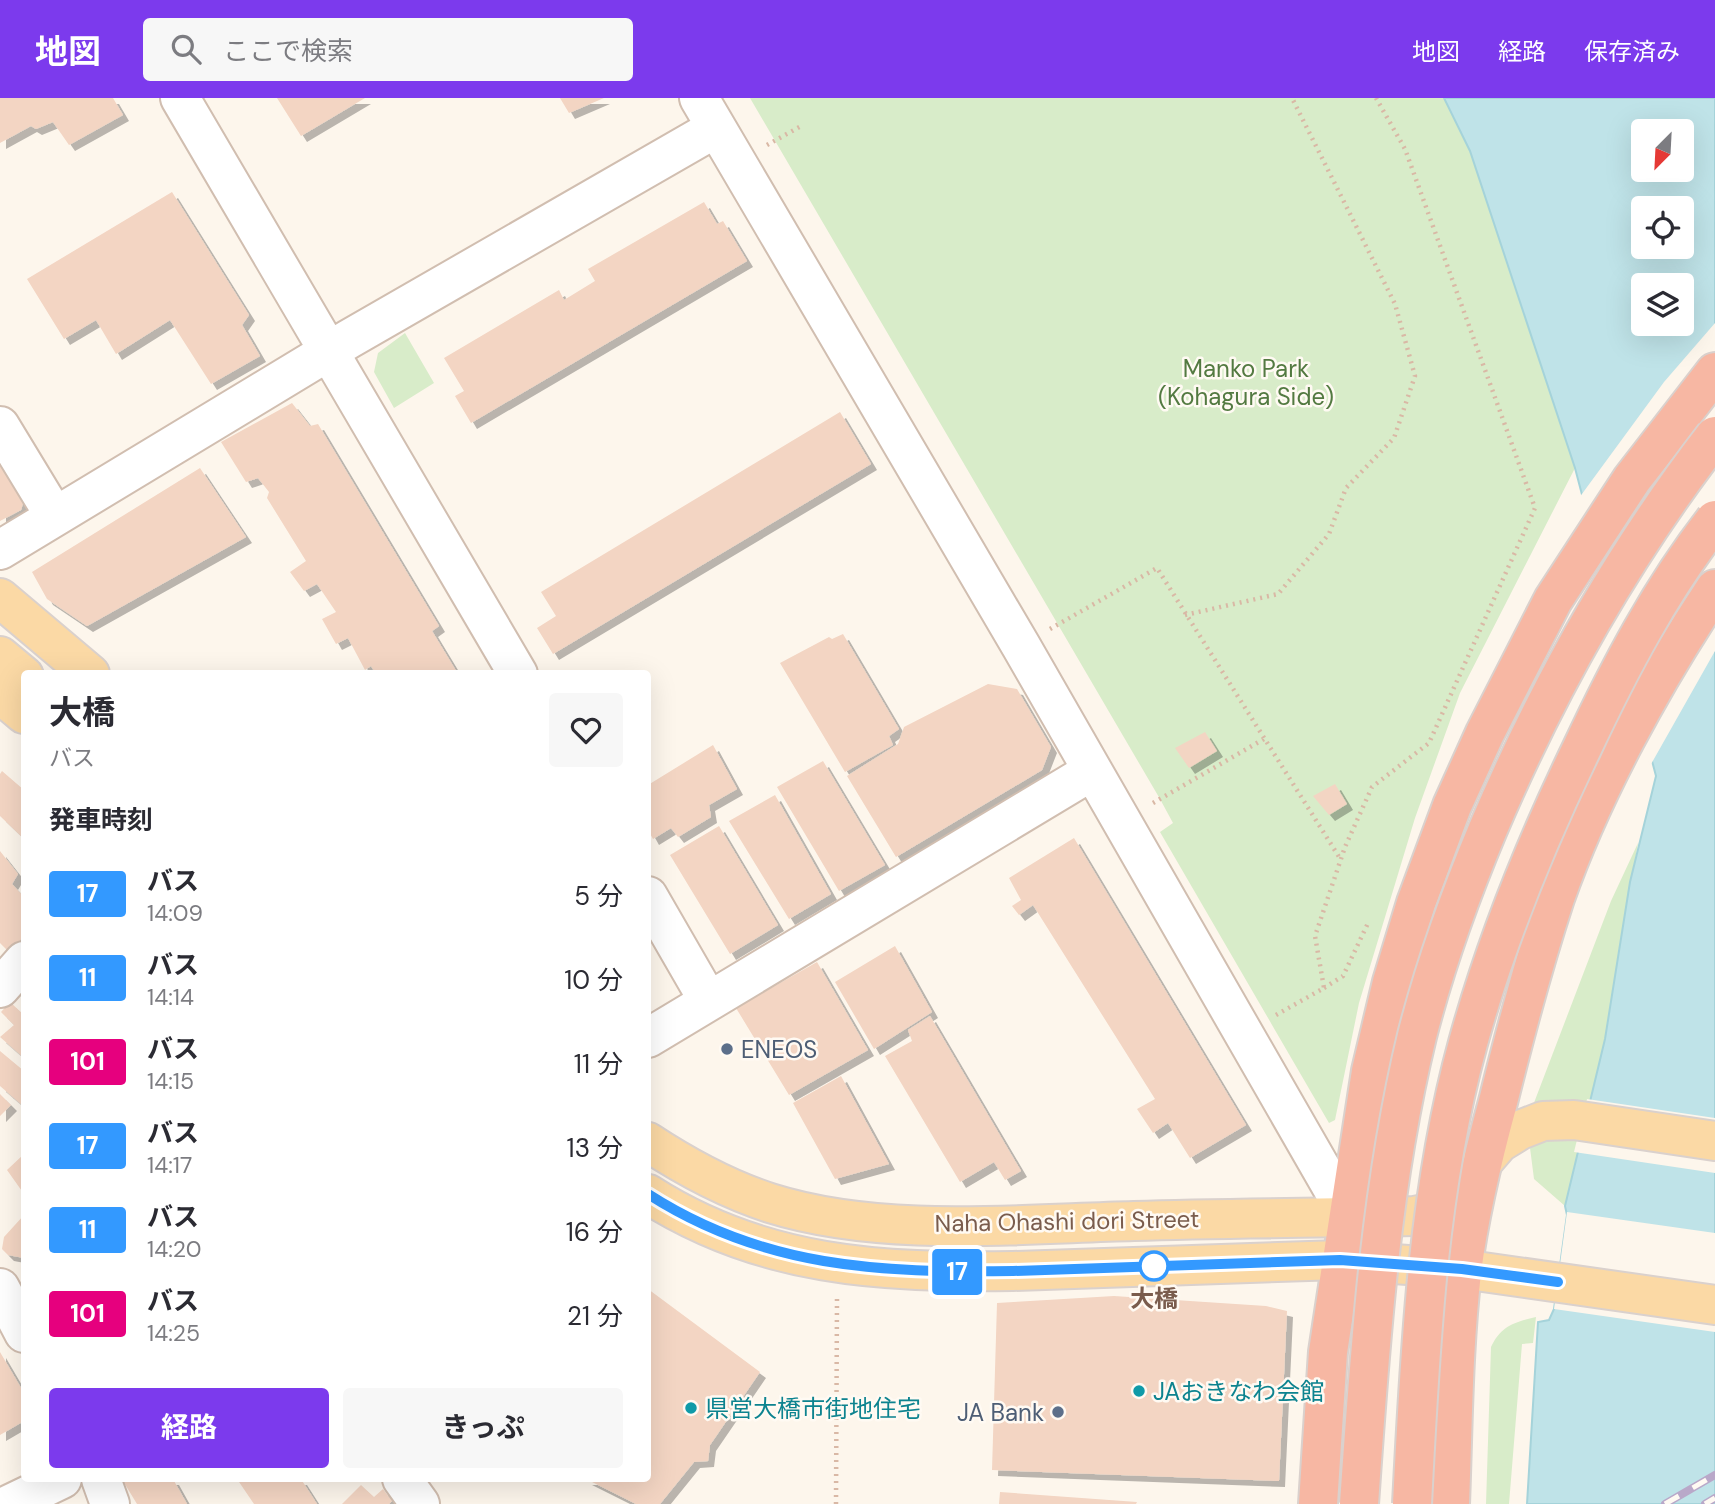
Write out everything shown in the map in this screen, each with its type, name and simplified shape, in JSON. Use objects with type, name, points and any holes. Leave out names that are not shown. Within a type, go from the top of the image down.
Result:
[{"type":"highway","points":[[1318,1504],[1328,1352],[1340,1260],[1378,1037],[1416,903],[1452,806],[1503,696],[1553,600],[1632,479],[1715,372]]},
{"type":"highway","points":[[1359,1504],[1379,1254],[1388,1185],[1417,1037],[1435,971],[1503,793],[1556,684],[1622,570],[1715,436]]},
{"type":"highway","points":[[1412,1504],[1422,1332],[1433,1238],[1455,1098],[1483,993],[1526,872],[1605,699],[1661,600],[1715,520]]},
{"type":"highway","points":[[1450,1504],[1456,1331],[1462,1269],[1482,1162],[1523,1004],[1556,897],[1579,840],[1633,728],[1675,652],[1715,589]]},
{"type":"main road","points":[[0,598],[85,670]]},
{"type":"main road","points":[[0,632],[46,670]]},
{"type":"main road","points":[[0,656],[21,674]]},
{"type":"main road","points":[[0,694],[21,712]]},
{"type":"main road","name":"Naha Ohashi dori Street","points":[[651,1144],[668,1156],[731,1188],[797,1210],[859,1221],[958,1225],[1280,1216],[1414,1216],[1430,1213],[1456,1193],[1499,1143],[1520,1130],[1543,1121],[1574,1120],[1715,1141]]},
{"type":"main road","name":"Naha Ohashi dori Street","points":[[651,1196],[700,1223],[751,1244],[789,1255],[874,1268],[959,1272],[1340,1260],[1462,1269],[1715,1305]]},
{"type":"street","points":[[180,98],[516,670]]},
{"type":"street","points":[[0,550],[329,351],[707,113],[1021,646],[1349,1217]]},
{"type":"street","points":[[0,426],[54,515]]},
{"type":"street","points":[[651,1036],[1092,771]]},
{"type":"street","points":[[651,901],[708,1000]]},
{"type":"street","points":[[0,988],[21,964]]},
{"type":"street","points":[[0,1288],[21,1327]]},
{"type":"street","points":[[10,1504],[56,1482]]},
{"type":"street","points":[[102,1482],[110,1504]]},
{"type":"street","points":[[404,1482],[420,1504]]},
{"type":"path","points":[[1185,615],[1278,594],[1329,534],[1346,488],[1394,438],[1415,376],[1395,304],[1292,98]]},
{"type":"path","points":[[1269,1019],[1324,988],[1315,936],[1345,847],[1372,787],[1429,743],[1535,508],[1405,149],[1376,98]]},
{"type":"path","points":[[765,147],[803,125]]},
{"type":"path","points":[[1048,630],[1157,568],[1341,861]]},
{"type":"path","points":[[1150,805],[1264,739]]},
{"type":"path","points":[[836,1504],[836,1292],[840,1264]]},
{"type":"green space","name":"Manko Park (Kohagura Side)","points":[[750,98],[1444,98],[1470,151],[1575,468],[1460,693],[1415,818],[1359,1003],[1335,1120],[1329,1123],[1160,832],[1173,823],[1160,799]]},
{"type":"green space","points":[[405,333],[434,383],[394,408],[374,372],[378,353]]},
{"type":"green space","points":[[1638,843],[1605,1039],[1565,1206],[1534,1179],[1529,1140],[1532,1108],[1611,901]]},
{"type":"green space","points":[[1536,1317],[1533,1343],[1522,1344],[1509,1504],[1486,1504],[1491,1347],[1499,1334],[1509,1326]]},
{"type":"water","points":[[1444,98],[1715,98],[1715,1504],[1527,1504],[1538,1322],[1549,1320],[1554,1309],[1567,1215],[1565,1206],[1605,1039],[1630,882],[1656,776],[1575,468],[1470,151]]},
{"type":"pier","points":[[1715,323],[1715,651],[1650,766],[1579,498],[1664,382]]},
{"type":"pier","points":[[1587,1099],[1715,1118],[1715,1173],[1574,1152]]},
{"type":"pier","points":[[1567,1212],[1715,1233],[1715,1332],[1554,1309]]},
{"type":"building","points":[[0,98],[113,98],[123,115],[69,145],[53,122],[36,129],[31,126],[0,143]]},
{"type":"building","points":[[277,98],[365,98],[301,136]]},
{"type":"building","points":[[560,98],[604,98],[569,113]]},
{"type":"building","points":[[172,192],[249,315],[242,325],[260,356],[211,384],[170,320],[116,354],[96,320],[64,339],[27,279]]},
{"type":"building","points":[[704,202],[717,224],[723,221],[747,261],[471,423],[455,396],[464,391],[444,358],[559,290],[564,300],[595,281],[588,269]]},
{"type":"building","points":[[292,403],[310,426],[318,424],[439,626],[432,631],[456,670],[374,670],[371,666],[365,670],[348,638],[336,644],[322,619],[336,612],[317,584],[304,591],[290,572],[306,561],[267,498],[269,492],[258,478],[246,482],[221,442]]},
{"type":"building","points":[[840,412],[871,464],[553,654],[537,628],[556,616],[541,592]]},
{"type":"building","points":[[0,459],[24,500],[21,510],[0,521]]},
{"type":"building","points":[[200,468],[246,537],[87,626],[47,599],[32,572]]},
{"type":"building","points":[[843,634],[899,729],[889,736],[893,745],[845,772],[780,663],[829,637],[832,639]]},
{"type":"building","points":[[988,684],[1017,689],[1051,747],[1042,770],[896,857],[847,776],[898,744],[904,727]]},
{"type":"building","points":[[1205,732],[1217,751],[1189,768],[1175,748]]},
{"type":"building","points":[[713,745],[737,789],[709,805],[711,817],[678,837],[671,828],[653,839],[651,783]]},
{"type":"building","points":[[823,761],[885,865],[839,891],[777,787]]},
{"type":"building","points":[[2,771],[21,787],[21,836],[0,816]]},
{"type":"building","points":[[1335,784],[1347,804],[1329,815],[1313,796]]},
{"type":"building","points":[[775,795],[831,894],[789,919],[729,821]]},
{"type":"building","points":[[719,826],[778,925],[730,954],[670,855]]},
{"type":"building","points":[[1074,838],[1246,1125],[1190,1158],[1168,1123],[1153,1133],[1137,1109],[1155,1099],[1033,905],[1019,915],[1012,906],[1021,900],[1009,878]]},
{"type":"building","points":[[0,851],[18,874],[12,884],[21,894],[21,939],[9,952],[0,943]]},
{"type":"building","points":[[895,946],[932,1012],[874,1049],[835,982]]},
{"type":"building","points":[[817,962],[868,1050],[789,1095],[736,1008]]},
{"type":"building","points":[[10,1002],[21,1012],[21,1055],[0,1037],[14,1025],[1,1012]]},
{"type":"building","points":[[930,1016],[1021,1171],[1005,1180],[994,1162],[960,1182],[885,1056],[912,1041],[908,1030]]},
{"type":"building","points":[[0,1051],[21,1068],[21,1104],[0,1086]]},
{"type":"building","points":[[841,1076],[889,1164],[835,1179],[793,1103]]},
{"type":"building","points":[[0,1094],[11,1105],[0,1116]]},
{"type":"building","points":[[21,1157],[21,1190],[7,1170]]},
{"type":"building","points":[[21,1218],[21,1257],[8,1255],[2,1249],[4,1237]]},
{"type":"building","name":"県営大橋市街地住宅","points":[[651,1291],[760,1372],[710,1445],[708,1461],[694,1462],[660,1504],[636,1504],[592,1482],[651,1482]]},
{"type":"building","name":"JAおきなわ会館","points":[[1114,1296],[1266,1306],[1287,1311],[1279,1481],[992,1470],[997,1303]]},
{"type":"building","points":[[0,1352],[21,1388],[21,1423],[0,1435]]},
{"type":"building","points":[[124,1482],[175,1482],[187,1504],[137,1504]]},
{"type":"building","points":[[239,1482],[303,1482],[317,1504],[254,1504]]},
{"type":"building","points":[[361,1485],[374,1497],[383,1489],[392,1501],[389,1504],[342,1504]]},
{"type":"building","points":[[1000,1492],[1137,1502],[999,1504]]},
{"type":"railway","points":[[1665,1504],[1715,1475]]},
{"type":"railway","points":[[1705,1504],[1715,1498]]},
{"type":"bus line","name":"17","points":[[651,1196],[700,1223],[767,1249],[819,1261],[874,1268],[959,1272],[1340,1260],[1403,1263],[1558,1282]]},
{"type":"place","name":"ENEOS","points":[[727,1049]]},
{"type":"place","name":"大橋","points":[[1154,1266]]},
{"type":"place","name":"JAおきなわ会館","points":[[1139,1391]]},
{"type":"place","name":"県営大橋市街地住宅","points":[[691,1408]]},
{"type":"place","name":"JA Bank","points":[[1058,1412]]}]
